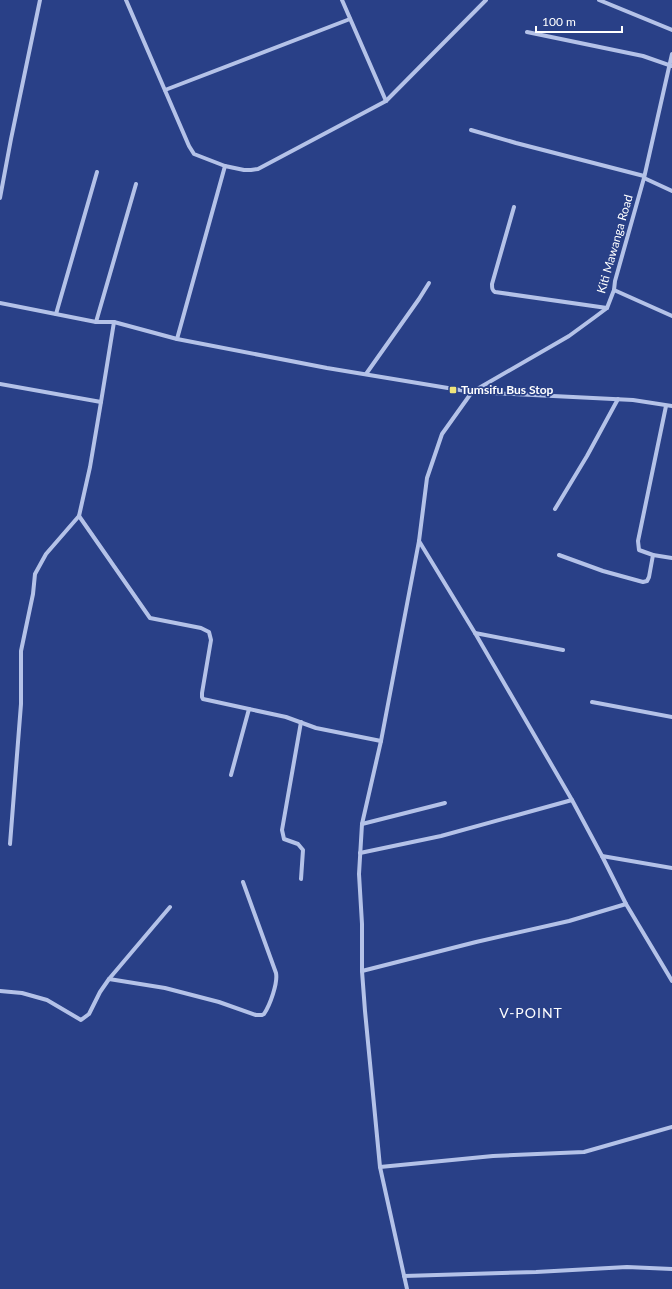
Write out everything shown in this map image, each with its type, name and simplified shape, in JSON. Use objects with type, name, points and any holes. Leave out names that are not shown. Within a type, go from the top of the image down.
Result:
[{"type":"street","points":[[0,198],[40,0]]},
{"type":"street","points":[[126,0],[189,146],[194,154],[225,166],[244,170],[258,169],[386,101],[486,0]]},
{"type":"street","points":[[342,0],[386,101]]},
{"type":"street","points":[[599,0],[672,30]]},
{"type":"street","points":[[165,90],[350,19]]},
{"type":"street","points":[[527,32],[643,56],[671,66]]},
{"type":"street","name":"Kiti Mawanga Road","points":[[472,392],[568,336],[607,308],[614,290],[615,281],[644,177],[671,66],[672,54]]},
{"type":"street","points":[[472,130],[644,177],[672,191]]},
{"type":"street","points":[[177,339],[225,166]]},
{"type":"street","points":[[56,314],[97,172]]},
{"type":"street","points":[[96,322],[136,184]]},
{"type":"street","points":[[514,207],[492,284],[493,291],[607,308]]},
{"type":"street","points":[[366,374],[429,283]]},
{"type":"street","points":[[614,290],[672,316]]},
{"type":"street","points":[[0,303],[96,322],[114,322],[177,339],[472,392],[633,400],[672,406]]},
{"type":"street","points":[[10,844],[21,704],[21,651],[33,594],[35,574],[46,554],[79,516],[102,402],[114,322]]},
{"type":"street","points":[[0,384],[102,402]]},
{"type":"street","points":[[407,1289],[380,1167],[368,1048],[362,971],[362,924],[359,874],[362,824],[381,741],[419,541],[427,478],[442,434],[472,392]]},
{"type":"street","points":[[555,509],[588,456],[618,399]]},
{"type":"street","points":[[666,406],[638,541],[639,550],[653,555],[672,558]]},
{"type":"street","points":[[79,516],[150,618],[201,628],[209,632],[212,640],[202,693],[203,699],[274,714],[302,722],[316,728],[381,741]]},
{"type":"street","points":[[419,541],[476,633],[572,800],[626,904],[672,981]]},
{"type":"street","points":[[559,555],[603,571],[647,582],[653,555]]},
{"type":"street","points":[[476,633],[563,650]]},
{"type":"street","points":[[592,702],[672,717]]},
{"type":"street","points":[[231,774],[249,709]]},
{"type":"street","points":[[301,879],[303,850],[298,844],[284,839],[282,830],[302,722]]},
{"type":"street","points":[[360,853],[441,836],[572,800]]},
{"type":"street","points":[[362,824],[445,803]]},
{"type":"street","points":[[602,856],[672,868]]},
{"type":"street","points":[[109,979],[165,988],[219,1002],[256,1014],[264,1014],[269,1004],[277,979],[244,882]]},
{"type":"street","points":[[362,971],[469,943],[570,921],[626,904]]},
{"type":"street","points":[[0,991],[22,993],[47,1000],[81,1020],[89,1014],[100,992],[109,979],[170,907]]},
{"type":"street","points":[[380,1167],[492,1156],[584,1152],[672,1127]]},
{"type":"street","points":[[404,1276],[536,1272],[627,1267],[672,1268]]},
{"type":"place","name":"Tumsifu Bus Stop","points":[[453,390]]},
{"type":"district","name":"V-POINT","points":[[531,1013]]}]
